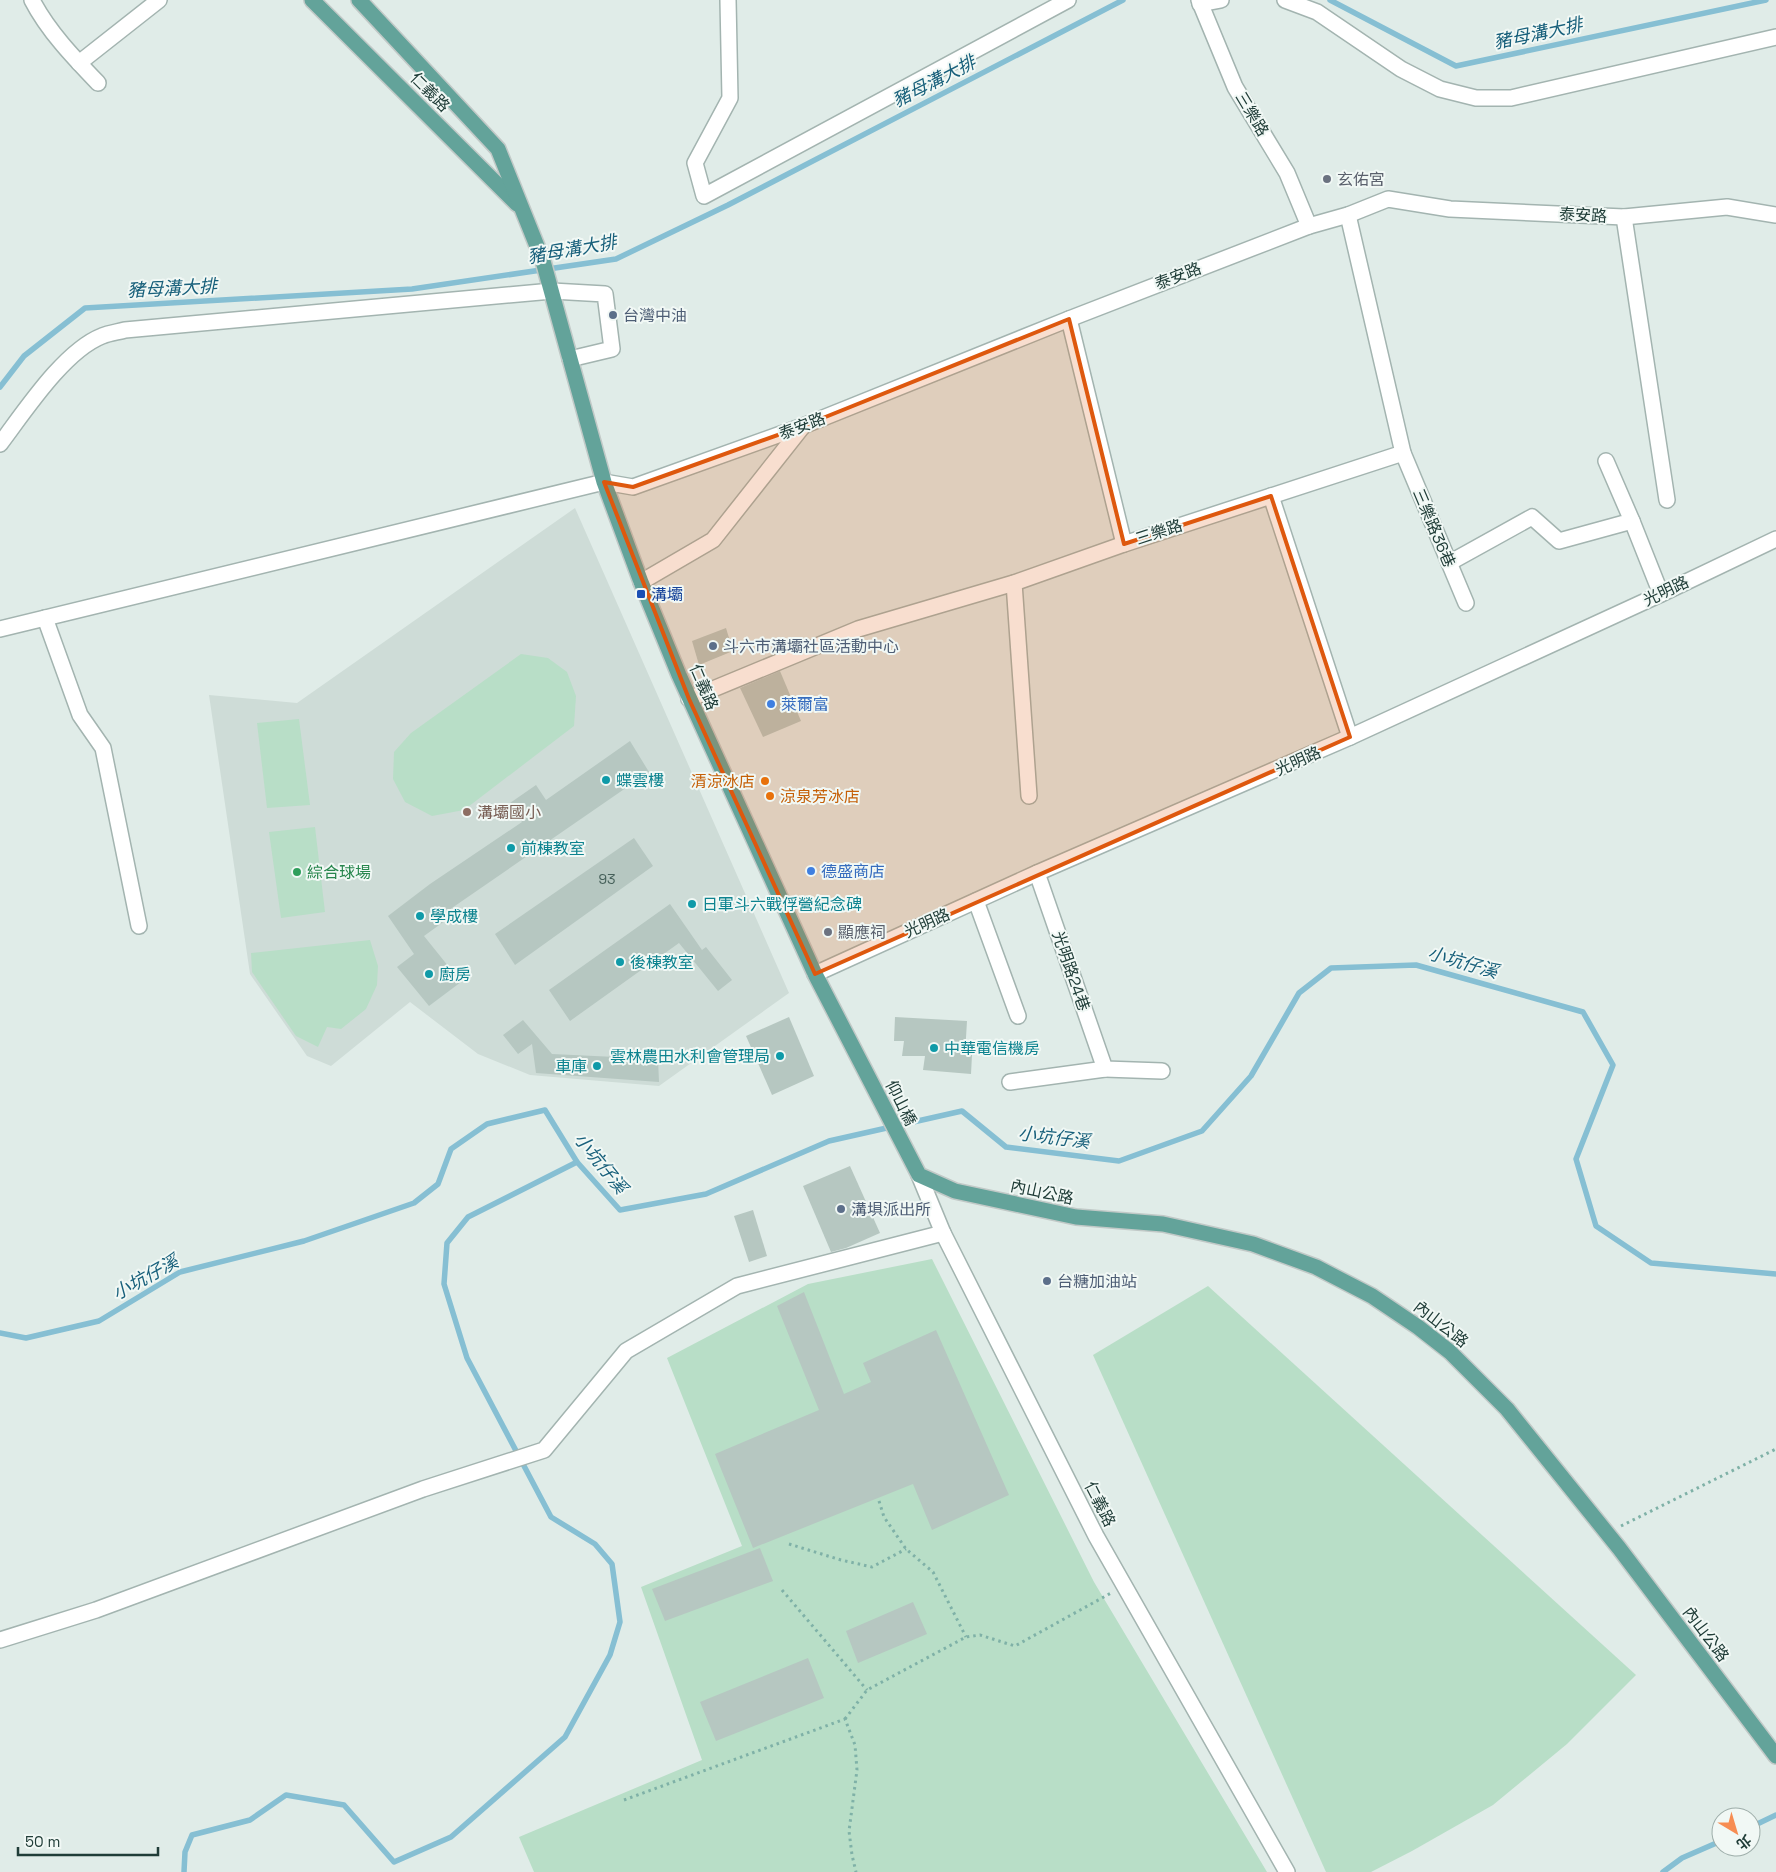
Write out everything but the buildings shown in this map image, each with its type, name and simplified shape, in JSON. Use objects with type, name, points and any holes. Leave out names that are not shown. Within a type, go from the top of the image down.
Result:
[{"type":"main road","name":"仁義路","points":[[359,0],[498,149],[543,261],[604,482],[641,582],[689,699],[816,974],[870,1079]]},
{"type":"main road","name":"仁義路","points":[[312,1],[524,210]]},
{"type":"main road","name":"仰山橋","points":[[870,1079],[901,1142]]},
{"type":"main road","name":"仁義路","points":[[901,1142],[919,1175]]},
{"type":"main road","name":"內山公路","points":[[919,1175],[955,1191],[1076,1217],[1163,1224],[1253,1244],[1316,1267],[1372,1296],[1425,1332],[1450,1352],[1507,1409],[1607,1533],[1776,1756]]},
{"type":"street","points":[[32,0],[39,14],[98,83]]},
{"type":"street","points":[[79,63],[158,0]]},
{"type":"street","points":[[728,0],[730,98],[695,163],[704,196],[1068,0]]},
{"type":"street","points":[[1199,2],[1221,0]]},
{"type":"street","points":[[1285,0],[1317,12],[1401,69],[1432,85],[1440,89],[1476,98],[1511,98],[1776,36]]},
{"type":"street","name":"三樂路","points":[[1199,2],[1235,87],[1287,173],[1308,226]]},
{"type":"street","name":"泰安路","points":[[604,482],[633,487],[803,426],[1069,319],[1308,226],[1348,215],[1388,199],[1450,209],[1624,217],[1727,207],[1776,215]]},
{"type":"street","points":[[1348,215],[1403,452]]},
{"type":"street","points":[[1624,217],[1667,500]]},
{"type":"street","points":[[0,444],[40,391],[72,356],[102,336],[125,330],[552,291],[604,294],[612,349],[570,359]]},
{"type":"street","points":[[1069,319],[1124,544]]},
{"type":"street","points":[[641,582],[713,540],[803,426]]},
{"type":"street","name":"三樂路","points":[[689,699],[858,629],[1014,583],[1124,544],[1403,452]]},
{"type":"street","name":"三樂路36巷","points":[[1403,452],[1466,603]]},
{"type":"street","points":[[1606,461],[1661,594]]},
{"type":"street","points":[[0,629],[604,482]]},
{"type":"street","points":[[1271,496],[1350,737]]},
{"type":"street","points":[[1449,563],[1532,517],[1559,541],[1632,521]]},
{"type":"street","name":"光明路","points":[[816,974],[1037,873],[1350,737],[1776,539]]},
{"type":"street","points":[[1014,583],[1029,796]]},
{"type":"street","points":[[45,618],[80,715],[102,748],[138,926]]},
{"type":"street","name":"光明路24巷","points":[[1037,873],[1105,1069]]},
{"type":"street","points":[[976,901],[1018,1016]]},
{"type":"street","points":[[1010,1082],[1105,1069],[1162,1071]]},
{"type":"street","name":"仁義路","points":[[919,1175],[943,1233],[1096,1536],[1287,1872]]},
{"type":"street","points":[[0,1640],[96,1610],[423,1489],[544,1450],[626,1350],[737,1286],[943,1233]]},
{"type":"path","points":[[1607,1533],[1776,1450]]},
{"type":"path","points":[[878,1501],[884,1517],[906,1549],[933,1572],[966,1637]]},
{"type":"path","points":[[789,1544],[841,1560],[872,1567],[906,1549]]},
{"type":"path","points":[[624,1800],[845,1719],[867,1690],[966,1637],[980,1635],[1015,1646],[1124,1585]]},
{"type":"path","points":[[782,1590],[867,1690]]},
{"type":"path","points":[[845,1719],[855,1745],[857,1770],[849,1831],[856,1872]]},
{"type":"highlighted area","points":[[1069,319],[1124,544],[1271,496],[1350,737],[815,974],[689,699],[604,482],[633,487],[803,426]]},
{"type":"shaded area","name":"溝壩國小","points":[[575,508],[789,993],[659,1086],[530,1075],[478,1054],[410,1002],[331,1066],[307,1056],[250,974],[209,695],[297,703]]},
{"type":"green space","points":[[521,654],[548,658],[567,672],[576,696],[574,726],[464,810],[432,816],[405,802],[393,779],[394,752],[411,733]]},
{"type":"green space","points":[[299,719],[310,805],[267,808],[257,723]]},
{"type":"green space","name":"綜合球場","points":[[315,827],[325,912],[281,918],[269,832]]},
{"type":"green space","points":[[370,940],[378,966],[377,985],[366,1009],[341,1029],[327,1027],[318,1047],[296,1036],[252,972],[251,953]]},
{"type":"green space","points":[[932,1259],[1094,1582],[1267,1872],[534,1872],[519,1837],[702,1760],[641,1587],[742,1546],[667,1358],[808,1284]]},
{"type":"green space","points":[[1208,1286],[1636,1675],[1567,1744],[1493,1805],[1371,1872],[1326,1872],[1093,1355]]},
{"type":"waterway","name":"豬母溝大排","points":[[0,387],[24,356],[85,308],[412,289],[616,259],[728,205],[1123,0]]},
{"type":"waterway","name":"豬母溝大排","points":[[1330,0],[1456,66],[1766,0]]},
{"type":"waterway","name":"小坑仔溪","points":[[0,1333],[26,1338],[99,1321],[180,1272],[304,1241],[414,1203],[438,1184],[451,1149],[487,1124],[545,1110],[577,1162],[620,1210],[706,1194],[829,1141],[962,1111],[1006,1147],[1119,1161],[1202,1131],[1251,1076],[1299,993],[1331,968],[1416,965],[1583,1012],[1613,1065],[1576,1159],[1596,1226],[1651,1263],[1776,1274]]},
{"type":"waterway","points":[[184,1872],[185,1852],[192,1835],[250,1820],[286,1795],[344,1805],[394,1862],[451,1837],[565,1737],[610,1655],[620,1622],[612,1564],[595,1544],[551,1517],[467,1358],[444,1284],[447,1243],[468,1217],[577,1162]]},
{"type":"waterway","points":[[1761,1822],[1776,1815]]},
{"type":"waterway","points":[[1663,1872],[1682,1858],[1711,1845]]},
{"type":"place","name":"玄佑宮","points":[[1327,179]]},
{"type":"place","name":"台灣中油","points":[[613,315]]},
{"type":"place","name":"溝壩","points":[[641,594]]},
{"type":"place","name":"斗六市溝壩社區活動中心","points":[[713,646]]},
{"type":"place","name":"萊爾富","points":[[771,704]]},
{"type":"place","name":"蝶雲樓","points":[[606,780]]},
{"type":"place","name":"清涼冰店","points":[[765,781]]},
{"type":"place","name":"涼泉芳冰店","points":[[770,796]]},
{"type":"place","name":"溝壩國小","points":[[467,812]]},
{"type":"place","name":"前棟教室","points":[[511,848]]},
{"type":"place","name":"德盛商店","points":[[811,871]]},
{"type":"place","name":"綜合球場","points":[[297,872]]},
{"type":"place","name":"日軍斗六戰俘營紀念碑","points":[[692,904]]},
{"type":"place","name":"學成樓","points":[[420,916]]},
{"type":"place","name":"顯應祠","points":[[828,932]]},
{"type":"place","name":"後棟教室","points":[[620,962]]},
{"type":"place","name":"廚房","points":[[429,974]]},
{"type":"place","name":"中華電信機房","points":[[934,1048]]},
{"type":"place","name":"雲林農田水利會管理局","points":[[780,1056]]},
{"type":"place","name":"車庫","points":[[597,1066]]},
{"type":"place","name":"溝埧派出所","points":[[841,1209]]},
{"type":"place","name":"台糖加油站","points":[[1047,1281]]}]
